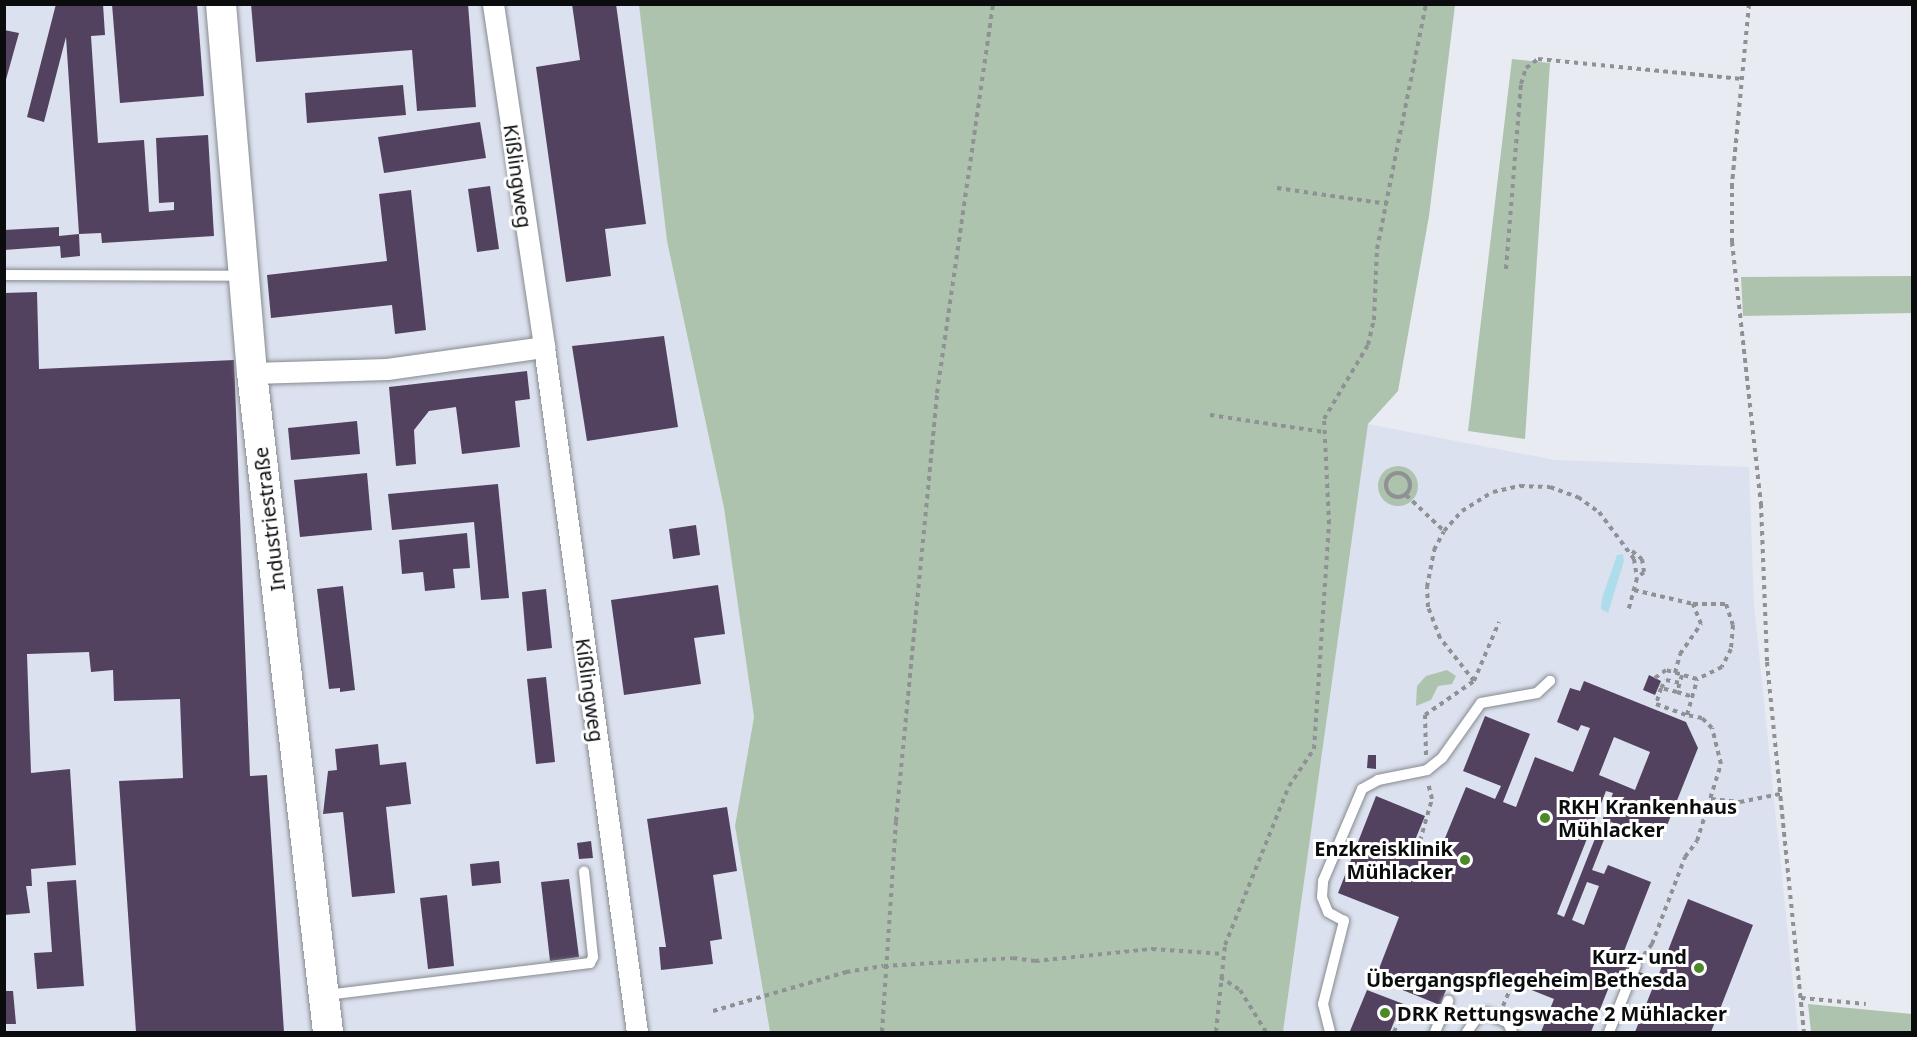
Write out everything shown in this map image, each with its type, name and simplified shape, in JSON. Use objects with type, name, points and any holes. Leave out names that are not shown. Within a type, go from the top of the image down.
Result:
[{"type":"street","name":"Industriestraße","points":[[221,4],[252,373],[328,1032]]},
{"type":"street","name":"Kißlingweg","points":[[493,4],[544,347],[637,1032]]},
{"type":"street","points":[[252,373],[387,369],[544,347]]},
{"type":"lane","points":[[4,275],[243,276]]},
{"type":"lane","points":[[1330,1032],[1323,1004],[1344,921],[1328,912],[1322,897],[1323,881],[1362,789],[1378,780],[1427,770],[1442,758],[1481,703],[1537,693],[1550,681]]},
{"type":"lane","points":[[323,996],[590,963],[593,957],[584,871]]},
{"type":"lane","points":[[1609,1032],[1636,965]]},
{"type":"lane","points":[[1435,1032],[1448,1001]]},
{"type":"lane","points":[[1467,1032],[1476,1019],[1486,1014],[1508,1023],[1512,1032]]},
{"type":"path","points":[[882,1032],[884,966],[937,393],[993,4]]},
{"type":"path","points":[[1216,1032],[1224,954],[1289,786],[1314,749],[1329,524],[1324,419],[1368,345],[1374,320],[1376,257],[1398,156],[1404,100],[1422,35],[1426,4]]},
{"type":"path","points":[[1749,4],[1732,184],[1732,242],[1761,504],[1767,662],[1804,1032]]},
{"type":"path","points":[[1506,269],[1521,84],[1526,68],[1538,59],[1742,79]]},
{"type":"path","points":[[1277,188],[1388,204]]},
{"type":"path","points":[[1210,415],[1324,432]]},
{"type":"path","points":[[1393,473],[1408,477],[1411,486],[1406,495],[1399,497],[1386,488],[1393,473]]},
{"type":"path","points":[[1474,681],[1446,648],[1428,606],[1431,562],[1444,531],[1462,511],[1493,492],[1520,486],[1550,487],[1590,504],[1631,551],[1637,578],[1628,612]]},
{"type":"path","points":[[1406,495],[1444,531]]},
{"type":"path","points":[[1634,590],[1693,604],[1726,604],[1732,625],[1731,649],[1722,667],[1697,679],[1660,671],[1654,678]]},
{"type":"path","points":[[1675,673],[1680,654],[1701,624],[1693,604]]},
{"type":"path","points":[[1420,841],[1432,799],[1427,770],[1425,715],[1474,681],[1498,622]]},
{"type":"path","points":[[1677,692],[1682,675]]},
{"type":"path","points":[[1688,715],[1697,679]]},
{"type":"path","points":[[1636,965],[1652,944],[1711,799],[1721,764],[1716,735],[1707,722],[1656,704],[1666,680],[1680,683]]},
{"type":"path","points":[[1661,688],[1693,697]]},
{"type":"path","points":[[1711,799],[1740,802],[1780,794]]},
{"type":"path","points":[[713,1011],[846,972],[884,966],[1013,958],[1059,959],[1152,949],[1224,954]]},
{"type":"path","points":[[1220,977],[1240,990],[1266,1032]]},
{"type":"path","points":[[1498,1017],[1514,982]]},
{"type":"path","points":[[1801,998],[1866,1004]]},
{"type":"path","points":[[1394,1032],[1399,1021],[1395,1019]]},
{"type":"shaded area","points":[[5,5],[639,5],[667,241],[724,508],[754,717],[735,826],[770,1032],[5,1032]]},
{"type":"shaded area","name":"RKH Krankenhaus Mühlacker","points":[[1368,424],[1555,460],[1749,467],[1754,604],[1798,1032],[1283,1032]]},
{"type":"green space","points":[[639,5],[1455,5],[1429,216],[1398,391],[1368,424],[1283,1032],[770,1032],[735,826],[754,717],[724,508],[667,241]]},
{"type":"green space","points":[[1512,59],[1550,63],[1525,439],[1468,431]]},
{"type":"green space","points":[[1912,276],[1912,313],[1743,316],[1741,277]]},
{"type":"green space","points":[[1398,466],[1412,472],[1418,486],[1412,500],[1398,506],[1384,500],[1378,486],[1384,472]]},
{"type":"green space","points":[[1447,670],[1456,676],[1452,684],[1438,686],[1431,700],[1416,706],[1417,686],[1426,676]]},
{"type":"green space","points":[[1808,1004],[1912,1014],[1912,1032],[1811,1032]]},
{"type":"water","points":[[1623,554],[1624,561],[1608,613],[1601,609],[1602,598],[1617,555]]},
{"type":"building","points":[[56,4],[103,4],[105,35],[91,36],[98,143],[144,140],[149,212],[174,210],[174,202],[159,203],[156,138],[208,135],[214,236],[102,243],[101,233],[79,234],[66,37],[44,122],[27,117]]},
{"type":"building","points":[[112,4],[197,4],[204,96],[120,103]]},
{"type":"building","points":[[251,4],[468,4],[476,107],[417,111],[412,50],[256,62]]},
{"type":"building","points":[[572,4],[616,4],[646,224],[605,229],[611,276],[566,282],[536,67],[580,60]]},
{"type":"building","points":[[4,30],[19,33],[5,83],[4,83]]},
{"type":"building","points":[[403,85],[406,115],[307,123],[305,93]]},
{"type":"building","points":[[480,122],[486,158],[384,173],[378,137]]},
{"type":"building","points":[[490,186],[499,249],[477,252],[468,189]]},
{"type":"building","points":[[411,190],[426,330],[395,334],[392,305],[271,318],[267,275],[387,261],[379,194]]},
{"type":"building","points":[[59,227],[59,236],[79,234],[80,256],[61,258],[60,246],[4,250],[4,230]]},
{"type":"building","points":[[37,292],[39,369],[234,360],[250,776],[267,775],[284,1032],[136,1032],[119,781],[183,778],[180,699],[114,701],[113,670],[91,672],[89,652],[27,654],[31,773],[70,769],[76,865],[31,869],[32,886],[26,886],[30,913],[4,915],[4,293]]},
{"type":"building","points":[[664,336],[678,427],[587,441],[572,346]]},
{"type":"building","points":[[527,371],[530,399],[515,401],[520,447],[462,454],[456,407],[429,411],[414,430],[416,464],[396,466],[389,387]]},
{"type":"building","points":[[357,421],[360,454],[291,460],[288,428]]},
{"type":"building","points":[[367,473],[372,530],[300,537],[294,480]]},
{"type":"building","points":[[498,484],[509,598],[481,600],[474,522],[392,530],[388,494]]},
{"type":"building","points":[[696,525],[700,555],[673,559],[669,529]]},
{"type":"building","points":[[467,533],[470,568],[453,569],[455,588],[425,591],[423,572],[402,574],[399,540]]},
{"type":"building","points":[[718,585],[725,634],[694,638],[701,684],[624,695],[611,600]]},
{"type":"building","points":[[343,586],[355,690],[340,692],[340,688],[329,689],[317,589]]},
{"type":"building","points":[[546,589],[552,648],[527,651],[522,592]]},
{"type":"building","points":[[1649,675],[1661,681],[1655,695],[1643,690]]},
{"type":"building","points":[[546,677],[555,762],[536,764],[527,679]]},
{"type":"building","name":"Enzkreisklinik Mühlacker","points":[[1584,681],[1686,722],[1698,748],[1666,828],[1655,824],[1651,834],[1639,829],[1638,833],[1611,822],[1592,870],[1604,874],[1608,865],[1651,882],[1619,964],[1657,979],[1688,899],[1753,925],[1711,1032],[1635,1032],[1653,987],[1615,972],[1591,1032],[1541,1032],[1554,999],[1486,972],[1480,986],[1452,975],[1440,1005],[1375,979],[1399,917],[1338,893],[1376,796],[1425,816],[1413,845],[1438,855],[1466,787],[1495,799],[1501,786],[1463,771],[1485,716],[1530,734],[1503,802],[1516,807],[1535,757],[1573,772],[1590,728],[1581,725],[1578,731],[1557,722],[1570,688],[1580,691]],"holes":[[[1614,737],[1650,752],[1635,790],[1599,775]],[[1606,791],[1613,793],[1564,917],[1557,914]],[[1587,882],[1599,886],[1584,925],[1572,920]]]},
{"type":"building","points":[[378,744],[380,765],[406,762],[411,804],[386,807],[395,893],[352,897],[343,812],[323,814],[328,771],[337,770],[335,749]]},
{"type":"building","points":[[1368,755],[1376,755],[1376,769],[1367,768]]},
{"type":"building","points":[[727,807],[737,871],[713,875],[722,939],[710,941],[713,964],[661,970],[659,947],[666,947],[647,819]]},
{"type":"building","points":[[591,841],[593,858],[579,859],[577,843]]},
{"type":"building","points":[[499,861],[501,883],[472,886],[470,864]]},
{"type":"building","points":[[569,879],[579,957],[550,961],[541,882]]},
{"type":"building","points":[[76,880],[84,986],[37,989],[34,953],[52,952],[47,882]]},
{"type":"building","points":[[447,895],[454,966],[428,969],[420,898]]},
{"type":"building","name":"DRK Rettungswache 2 Mühlacker","points":[[1367,990],[1414,1008],[1409,1022],[1396,1017],[1390,1032],[1350,1031]]},
{"type":"building","points":[[4,991],[13,991],[16,1024],[4,1024]]},
{"type":"place","name":"RKH Krankenhaus Mühlacker","points":[[1545,818]]},
{"type":"place","name":"Enzkreisklinik Mühlacker","points":[[1465,860]]},
{"type":"place","name":"Kurz- und Übergangspflegeheim Bethesda","points":[[1699,968]]},
{"type":"place","name":"DRK Rettungswache 2 Mühlacker","points":[[1385,1013]]}]
